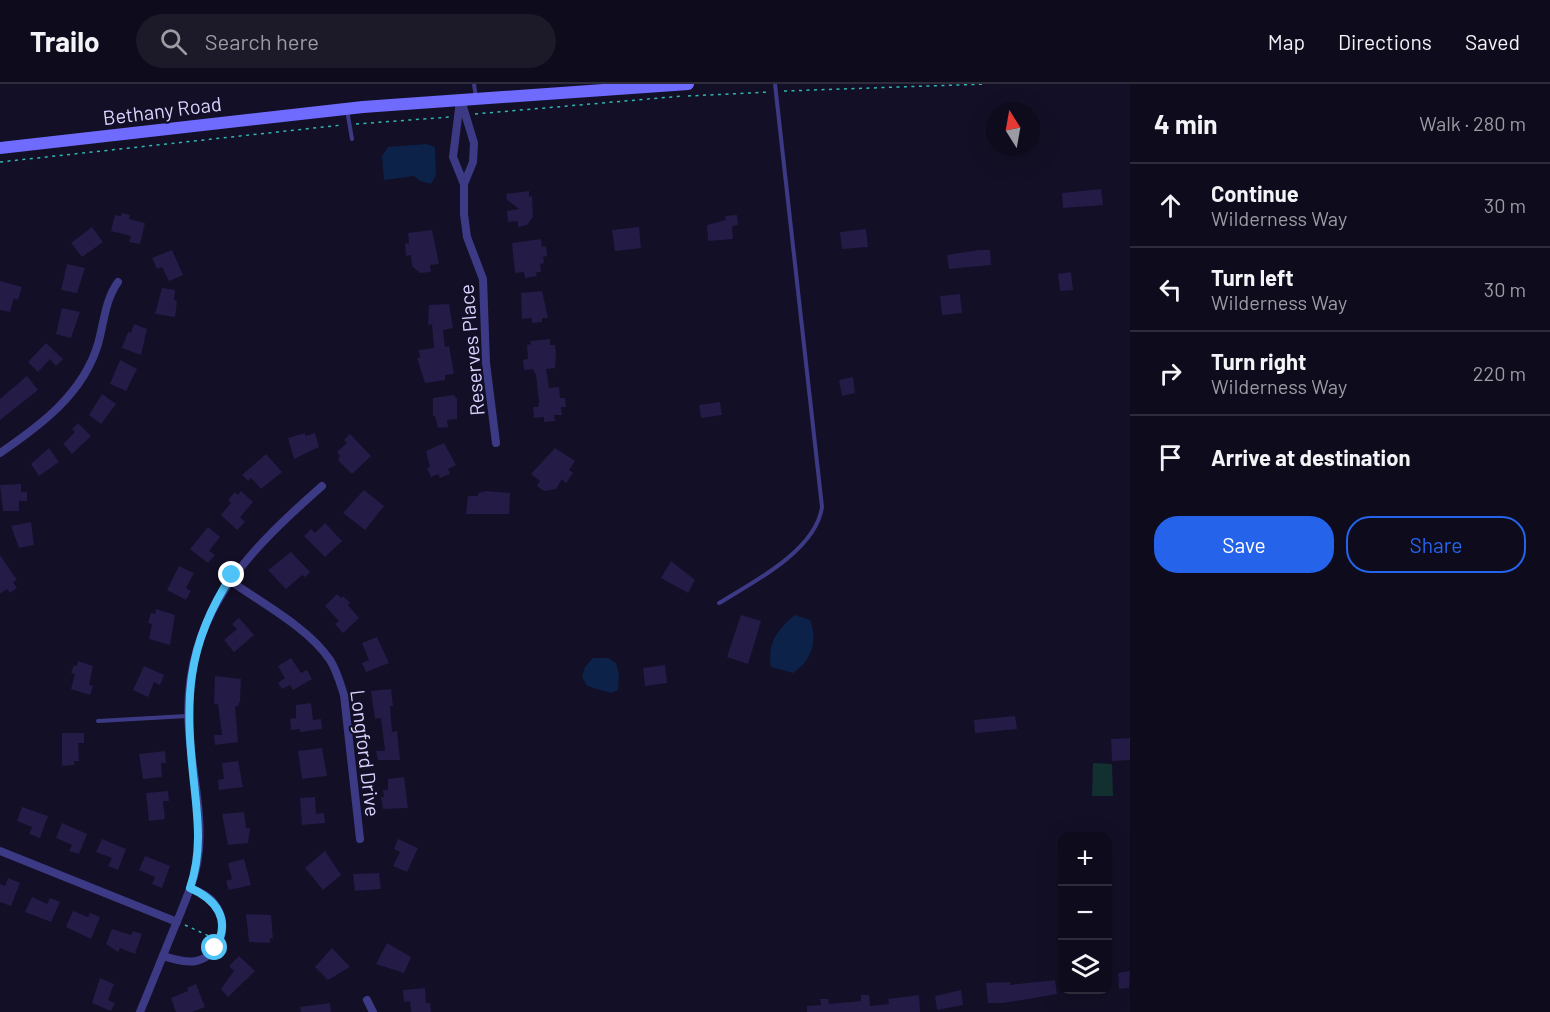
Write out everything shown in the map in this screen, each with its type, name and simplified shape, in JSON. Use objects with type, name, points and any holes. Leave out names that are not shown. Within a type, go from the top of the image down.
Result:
[{"type":"main road","name":"Bethany Road","points":[[0,148],[347,109],[688,84]]},
{"type":"street","name":"Reserves Place","points":[[461,100],[453,157],[464,184],[467,237],[483,279],[486,363],[496,443]]},
{"type":"street","name":"Reserves Place","points":[[461,100],[474,143],[473,162],[464,184]]},
{"type":"street","points":[[0,453],[48,418],[73,391],[92,359],[108,301],[118,282]]},
{"type":"street","points":[[141,1012],[196,872],[200,843],[188,716],[189,686],[196,649],[212,607],[229,580],[247,558],[322,486]]},
{"type":"street","name":"Longford Drive","points":[[229,580],[309,637],[330,659],[344,694],[360,838]]},
{"type":"street","points":[[0,851],[177,922]]},
{"type":"street","points":[[163,956],[196,961],[210,954],[220,941],[223,926],[219,910],[209,897],[190,888]]},
{"type":"street","points":[[367,1000],[373,1012]]},
{"type":"lane","points":[[474,84],[476,99]]},
{"type":"lane","points":[[719,603],[767,572],[804,544],[817,525],[822,507],[775,84]]},
{"type":"lane","points":[[347,109],[352,139]]},
{"type":"lane","points":[[98,721],[188,716]]},
{"type":"path","points":[[483,114],[707,94],[986,84]]},
{"type":"path","points":[[0,162],[446,117]]},
{"type":"path","points":[[177,922],[220,941]]},
{"type":"green space","points":[[1093,763],[1112,764],[1113,796],[1092,796]]},
{"type":"water","points":[[426,144],[435,147],[436,175],[431,184],[420,181],[414,176],[384,180],[382,156],[388,147]]},
{"type":"water","points":[[795,615],[810,620],[813,643],[805,662],[793,673],[771,667],[770,658],[772,644],[778,632]]},
{"type":"water","points":[[593,658],[608,658],[616,663],[619,674],[618,690],[611,693],[587,686],[582,677],[585,667]]},
{"type":"building","points":[[1101,189],[1103,205],[1063,208],[1062,193]]},
{"type":"building","points":[[529,191],[529,197],[532,196],[533,217],[527,225],[518,227],[518,221],[508,222],[507,211],[519,209],[507,200],[506,194]]},
{"type":"building","points":[[122,213],[130,215],[129,219],[145,223],[140,244],[129,242],[131,236],[111,231],[115,215],[121,216]]},
{"type":"building","points":[[737,215],[738,225],[732,226],[733,239],[708,241],[707,225],[726,220],[725,216]]},
{"type":"building","points":[[92,227],[103,242],[82,257],[71,243]]},
{"type":"building","points":[[639,227],[641,248],[615,251],[612,230]]},
{"type":"building","points":[[866,229],[868,247],[842,249],[840,232]]},
{"type":"building","points":[[432,230],[439,264],[430,265],[431,272],[420,273],[412,266],[411,255],[406,256],[405,244],[409,243],[408,233]]},
{"type":"building","points":[[541,239],[542,247],[546,246],[547,256],[543,257],[544,263],[540,264],[541,272],[536,272],[537,276],[525,278],[524,272],[515,273],[512,243]]},
{"type":"building","points":[[172,250],[183,275],[169,281],[162,267],[157,269],[152,258]]},
{"type":"building","points":[[990,250],[991,265],[949,269],[947,255]]},
{"type":"building","points":[[67,264],[85,268],[77,293],[61,290]]},
{"type":"building","points":[[1071,272],[1073,290],[1060,291],[1058,274]]},
{"type":"building","points":[[0,281],[22,287],[18,300],[14,298],[10,312],[0,310]]},
{"type":"building","points":[[162,288],[175,290],[174,300],[177,301],[175,317],[155,314]]},
{"type":"building","points":[[542,291],[548,318],[542,318],[542,322],[532,323],[532,318],[522,319],[521,293]]},
{"type":"building","points":[[960,294],[962,313],[942,315],[940,296]]},
{"type":"building","points":[[449,304],[453,328],[443,330],[445,347],[449,346],[454,374],[445,375],[445,380],[425,383],[417,358],[420,358],[419,350],[434,348],[432,324],[428,325],[429,305]]},
{"type":"building","points":[[62,308],[80,312],[71,338],[56,334]]},
{"type":"building","points":[[134,324],[147,329],[141,355],[122,348]]},
{"type":"building","points":[[550,339],[550,345],[555,345],[556,353],[555,368],[546,369],[549,388],[559,387],[560,398],[565,398],[566,407],[561,407],[562,415],[554,415],[555,421],[544,422],[544,417],[534,418],[533,407],[538,407],[539,402],[536,375],[533,369],[524,370],[523,360],[528,359],[527,345],[531,344],[530,341]]},
{"type":"building","points":[[46,343],[63,359],[56,366],[50,359],[38,372],[28,362]]},
{"type":"building","points":[[120,360],[137,369],[126,391],[110,384]]},
{"type":"building","points":[[27,376],[38,390],[0,420],[0,399]]},
{"type":"building","points":[[853,377],[855,393],[842,396],[839,380]]},
{"type":"building","points":[[102,394],[116,404],[101,424],[89,415]]},
{"type":"building","points":[[453,395],[457,399],[457,419],[447,420],[448,427],[438,428],[435,416],[433,416],[433,398]]},
{"type":"building","points":[[720,402],[722,415],[701,418],[699,405]]},
{"type":"building","points":[[78,423],[91,436],[72,454],[63,444],[75,432],[72,429]]},
{"type":"building","points":[[305,433],[305,436],[315,433],[319,447],[294,459],[288,438]]},
{"type":"building","points":[[350,434],[371,456],[352,474],[338,460],[340,456],[337,452],[347,443],[344,440]]},
{"type":"building","points":[[444,443],[456,465],[448,469],[450,474],[440,478],[438,474],[431,477],[427,468],[430,467],[426,451]]},
{"type":"building","points":[[49,448],[59,462],[39,476],[31,464]]},
{"type":"building","points":[[555,448],[575,461],[569,470],[573,473],[566,483],[562,479],[556,489],[544,491],[537,486],[540,481],[531,474]]},
{"type":"building","points":[[266,454],[282,472],[261,489],[251,478],[248,481],[242,475]]},
{"type":"building","points":[[21,484],[21,492],[27,492],[27,501],[19,501],[19,511],[3,511],[0,485]]},
{"type":"building","points":[[364,490],[384,506],[365,530],[343,513]]},
{"type":"building","points":[[241,491],[253,502],[240,517],[245,522],[237,530],[221,515],[231,503],[228,500],[235,492],[238,495]]},
{"type":"building","points":[[486,491],[510,493],[509,514],[466,514],[468,496],[478,496],[478,493]]},
{"type":"building","points":[[31,522],[34,545],[19,548],[11,526]]},
{"type":"building","points":[[325,523],[342,541],[325,557],[304,536],[311,529],[315,533]]},
{"type":"building","points":[[208,527],[220,537],[209,551],[215,555],[208,563],[190,549]]},
{"type":"building","points":[[291,552],[310,572],[305,577],[302,575],[286,589],[268,570]]},
{"type":"building","points":[[0,555],[17,580],[13,582],[17,588],[10,593],[7,589],[0,594]]},
{"type":"building","points":[[671,561],[695,580],[688,593],[661,578]]},
{"type":"building","points":[[179,566],[194,573],[186,588],[191,591],[186,600],[167,590]]},
{"type":"building","points":[[337,594],[350,603],[348,605],[359,618],[343,633],[335,624],[339,621],[325,606]]},
{"type":"building","points":[[156,609],[175,615],[170,645],[149,639],[152,624],[148,623],[151,613],[155,614]]},
{"type":"building","points":[[741,615],[761,621],[748,664],[727,657]]},
{"type":"building","points":[[239,618],[254,635],[234,652],[224,640],[237,629],[232,624]]},
{"type":"building","points":[[377,637],[389,663],[366,672],[362,663],[369,660],[362,643]]},
{"type":"building","points":[[291,658],[301,673],[307,670],[312,679],[293,690],[290,685],[282,689],[278,683],[285,678],[278,666]]},
{"type":"building","points":[[78,661],[93,666],[89,685],[93,686],[90,695],[71,689],[75,674],[71,673]]},
{"type":"building","points":[[665,665],[667,683],[645,686],[643,668]]},
{"type":"building","points":[[144,666],[164,675],[160,685],[154,682],[148,697],[133,690]]},
{"type":"building","points":[[215,676],[241,679],[240,701],[238,706],[235,706],[238,742],[215,745],[214,735],[222,735],[218,704],[214,704]]},
{"type":"building","points":[[391,689],[392,732],[397,731],[400,760],[378,760],[376,751],[385,751],[381,718],[375,719],[371,691]]},
{"type":"building","points":[[311,703],[313,720],[321,719],[322,729],[300,732],[300,729],[291,730],[290,719],[296,718],[296,705]]},
{"type":"building","points":[[1015,716],[1017,729],[975,733],[974,720]]},
{"type":"building","points":[[62,733],[84,733],[84,743],[78,743],[79,761],[74,761],[74,765],[62,766]]},
{"type":"building","points":[[1130,738],[1130,760],[1112,761],[1111,739]]},
{"type":"building","points":[[322,748],[327,776],[302,779],[298,751]]},
{"type":"building","points":[[165,751],[166,763],[161,763],[162,777],[143,779],[139,754]]},
{"type":"building","points":[[238,761],[243,787],[219,790],[218,780],[224,779],[222,763]]},
{"type":"building","points":[[404,777],[408,808],[383,809],[381,797],[384,797],[383,790],[388,790],[388,779]]},
{"type":"building","points":[[168,791],[169,801],[163,801],[165,819],[149,821],[146,793]]},
{"type":"building","points":[[315,797],[316,814],[324,813],[325,823],[302,825],[300,798]]},
{"type":"building","points":[[22,807],[48,816],[40,838],[29,834],[32,827],[17,821]]},
{"type":"building","points":[[244,812],[246,828],[250,828],[248,843],[228,845],[222,814]]},
{"type":"building","points":[[62,823],[87,834],[79,854],[69,851],[72,845],[56,838]]},
{"type":"building","points":[[102,839],[126,849],[118,870],[108,866],[112,858],[96,852]]},
{"type":"building","points":[[398,839],[418,848],[407,872],[393,866],[400,852],[394,849]]},
{"type":"building","points":[[325,851],[341,875],[323,890],[305,868]]},
{"type":"building","points":[[145,856],[170,866],[162,888],[152,884],[155,877],[139,870]]},
{"type":"building","points":[[244,859],[251,885],[229,890],[226,881],[232,879],[228,863]]},
{"type":"building","points":[[379,873],[381,889],[355,891],[353,874]]},
{"type":"building","points":[[8,878],[20,883],[11,906],[0,902],[0,884],[5,886]]},
{"type":"building","points":[[32,897],[47,904],[50,898],[60,902],[51,922],[25,912]]},
{"type":"building","points":[[73,911],[88,917],[90,913],[100,917],[91,939],[66,927]]},
{"type":"building","points":[[246,914],[271,915],[273,939],[270,938],[270,943],[249,942]]},
{"type":"building","points":[[112,929],[131,935],[133,931],[142,934],[135,954],[120,948],[118,952],[106,944]]},
{"type":"building","points":[[387,943],[411,957],[404,973],[376,964]]},
{"type":"building","points":[[332,948],[350,967],[328,980],[315,967]]},
{"type":"building","points":[[239,956],[255,971],[228,997],[221,989],[234,971],[229,966]]},
{"type":"building","points":[[1130,971],[1129,988],[1119,989],[1118,973]]},
{"type":"building","points":[[100,978],[114,984],[108,1000],[115,1003],[111,1011],[92,1003]]},
{"type":"building","points":[[1055,980],[1057,994],[1004,1003],[988,1003],[986,983],[1010,982],[1010,985]]},
{"type":"building","points":[[196,984],[205,1007],[192,1012],[176,1012],[171,998],[188,991],[187,988]]},
{"type":"building","points":[[425,988],[426,1003],[430,1003],[431,1012],[411,1012],[410,1001],[404,1002],[403,990]]},
{"type":"building","points":[[961,990],[963,1005],[937,1010],[935,996]]},
{"type":"building","points":[[861,995],[869,995],[870,1006],[889,1004],[888,999],[919,995],[920,1012],[807,1012],[807,1006],[821,1005],[820,999],[828,999],[829,1004],[861,1001]]},
{"type":"building","points":[[330,1003],[331,1012],[301,1012],[300,1007]]},
{"type":"route","points":[[215,948],[220,941],[223,926],[219,910],[209,897],[190,888],[196,872],[200,843],[189,731],[189,686],[196,649],[203,628],[212,607],[232,575]]}]
